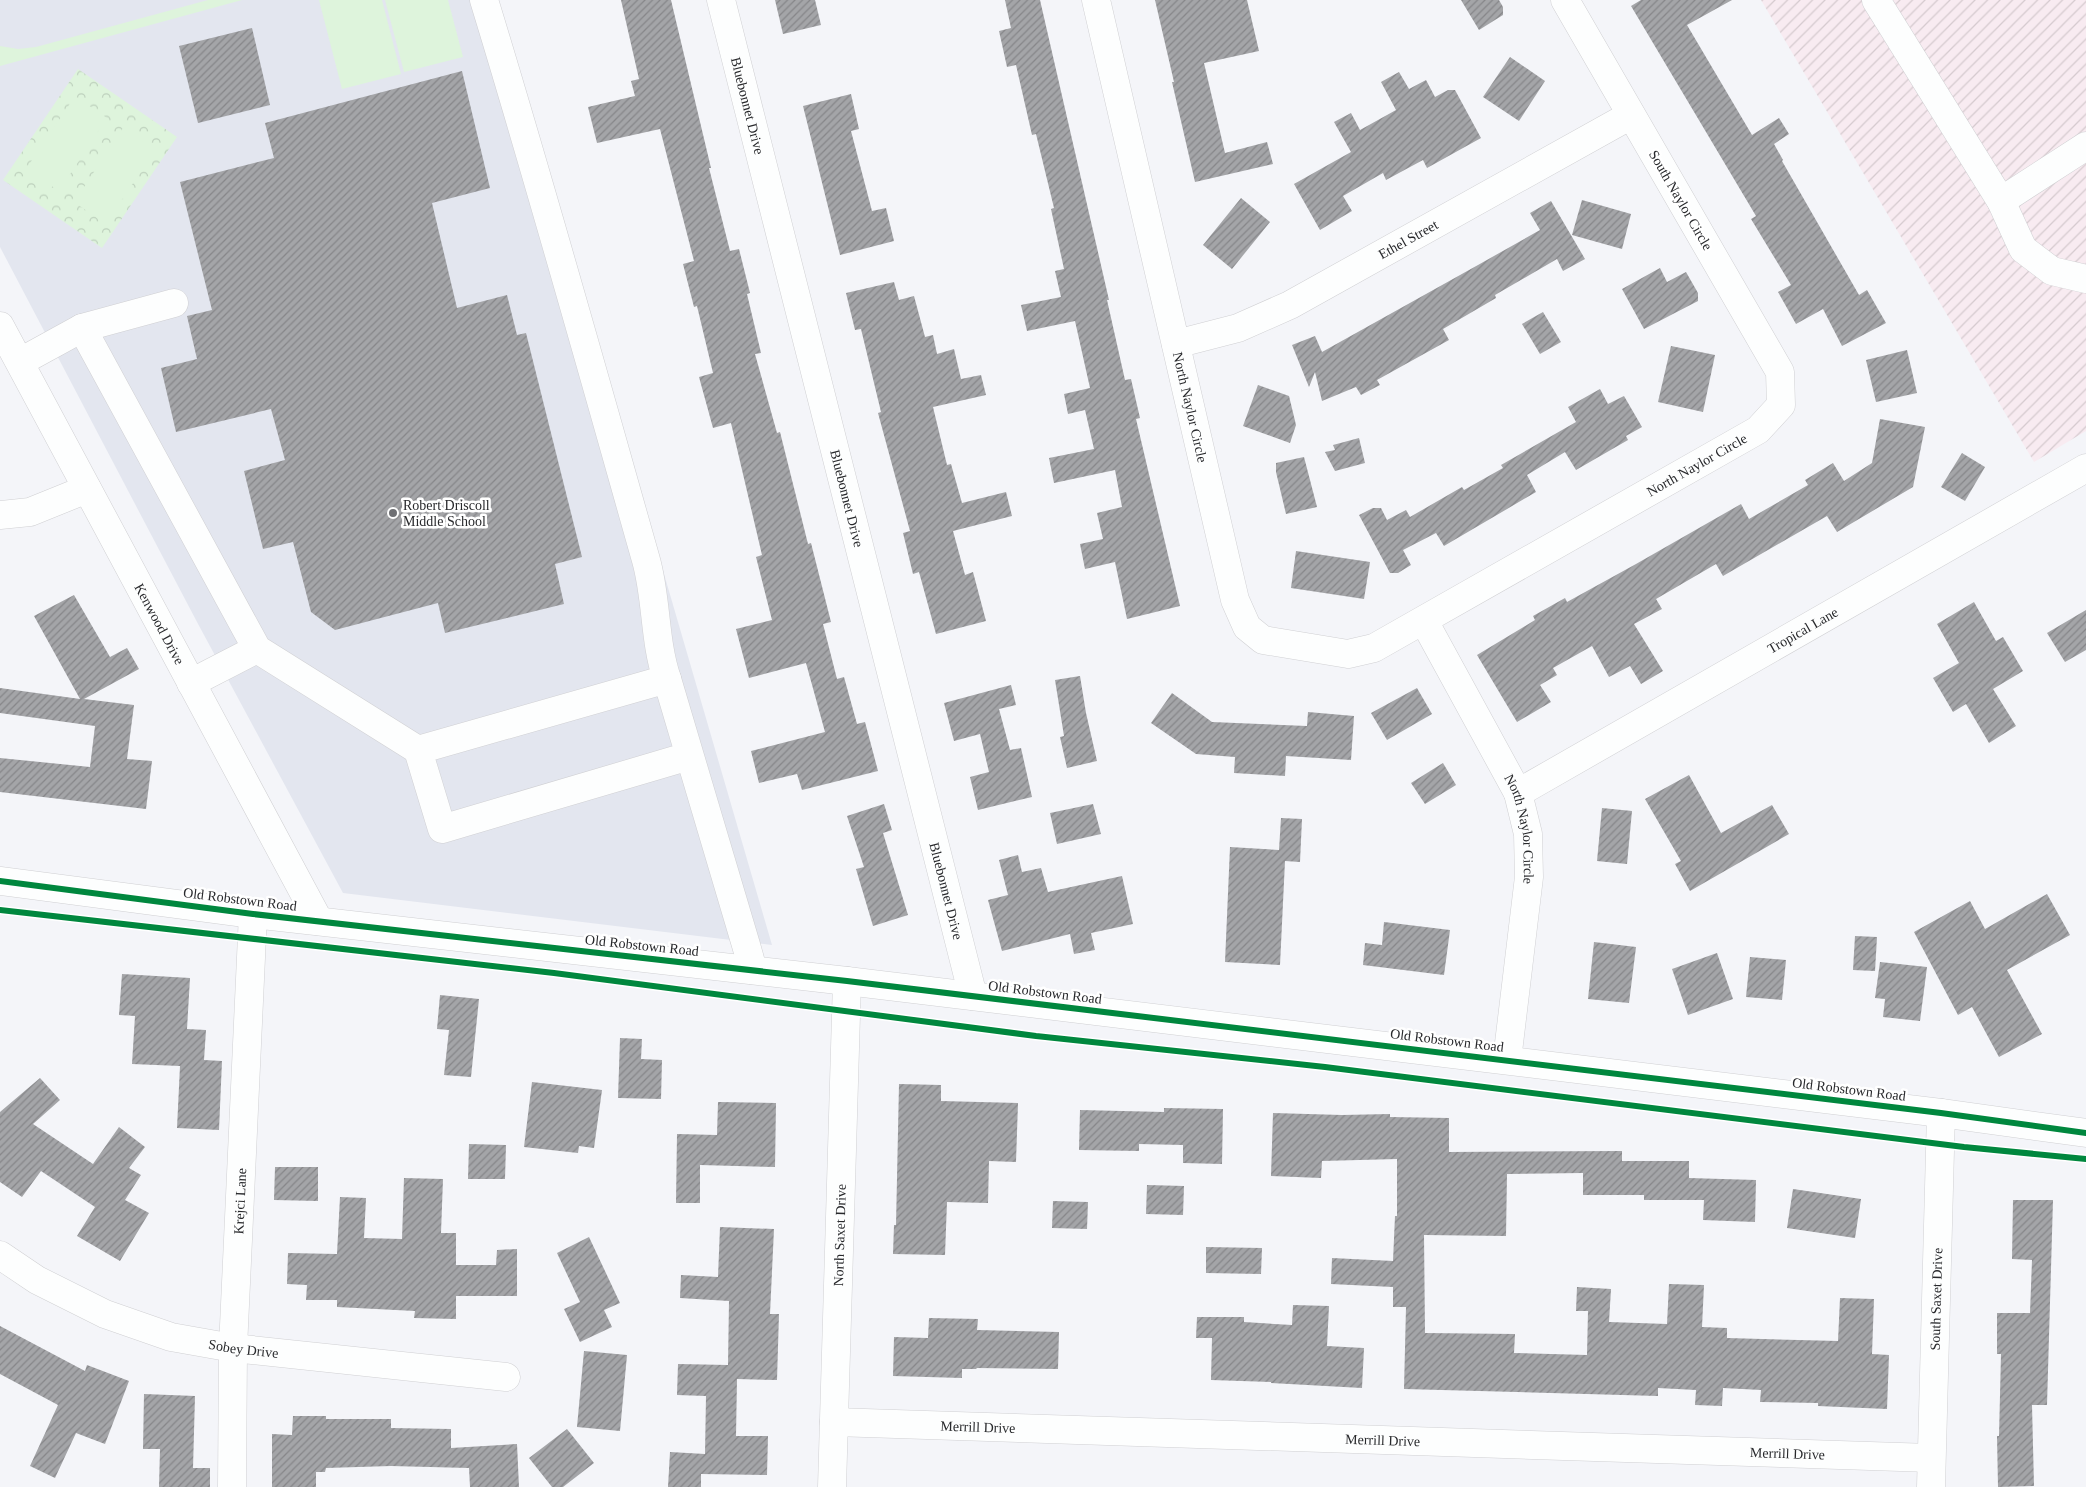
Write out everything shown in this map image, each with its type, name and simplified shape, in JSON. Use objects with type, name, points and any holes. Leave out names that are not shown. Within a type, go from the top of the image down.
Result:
[{"type":"street","points":[[484,0],[534,162],[650,574],[661,663],[754,970]]},
{"type":"street","name":"Bluebonnet Drive","points":[[721,0],[973,996]]},
{"type":"street","name":"North Naylor Circle","points":[[1096,0],[1235,600],[1247,627],[1263,640],[1348,654],[1374,648],[1758,430],[1780,405]]},
{"type":"street","name":"South Naylor Circle","points":[[1565,0],[1780,372],[1780,405]]},
{"type":"street","points":[[1876,0],[2001,201],[2023,250],[2052,271],[2086,279]]},
{"type":"street","name":"Ethel Street","points":[[1176,344],[1238,328],[1290,305],[1632,115]]},
{"type":"street","points":[[2001,201],[2086,146]]},
{"type":"street","points":[[20,362],[82,328],[174,303]]},
{"type":"street","name":"Kenwood Drive","points":[[0,326],[319,921]]},
{"type":"street","points":[[82,328],[257,649],[418,750],[442,829],[690,756]]},
{"type":"street","name":"Tropical Lane","points":[[1518,792],[2086,468]]},
{"type":"street","points":[[0,515],[30,512],[87,489]]},
{"type":"street","name":"North Naylor Circle","points":[[1424,621],[1518,792],[1528,834],[1529,877],[1508,1060]]},
{"type":"street","points":[[191,682],[257,649]]},
{"type":"street","points":[[418,750],[667,679]]},
{"type":"street","name":"Old Robstown Road","points":[[0,882],[253,914],[754,970],[1941,1112],[2086,1133]]},
{"type":"street","name":"Krejci Lane","points":[[232,1487],[233,1348],[253,914]]},
{"type":"street","name":"North Saxet Drive","points":[[832,1487],[847,981]]},
{"type":"street","name":"South Saxet Drive","points":[[1930,1487],[1941,1112]]},
{"type":"street","name":"Sobey Drive","points":[[0,1255],[37,1280],[105,1314],[171,1337],[233,1348],[506,1377]]},
{"type":"street","name":"Merrill Drive","points":[[834,1422],[1931,1458]]},
{"type":"shaded area","name":"Robert Driscoll Middle School","points":[[0,0],[497,0],[772,945],[343,893],[197,622],[0,247]]},
{"type":"shaded area","points":[[1761,0],[2086,0],[2086,431],[2034,462]]},
{"type":"green space","points":[[208,0],[242,0],[0,66],[0,46],[18,49],[36,47]]},
{"type":"green space","points":[[319,0],[382,0],[401,74],[342,89]]},
{"type":"green space","points":[[385,0],[448,0],[463,57],[404,72]]},
{"type":"green space","points":[[78,69],[177,137],[102,248],[3,180]]},
{"type":"green space","points":[[75,96],[107,118],[59,191],[26,169]]},
{"type":"green space","points":[[123,128],[155,150],[106,224],[74,202]]},
{"type":"building","points":[[621,0],[671,0],[730,251],[739,249],[750,293],[747,294],[761,353],[755,354],[777,433],[780,432],[808,544],[811,543],[831,622],[823,624],[837,679],[844,677],[857,724],[865,722],[878,771],[802,790],[797,774],[759,783],[751,751],[825,732],[806,663],[749,678],[736,629],[772,620],[756,557],[762,555],[731,423],[713,428],[699,377],[713,373],[697,306],[694,307],[683,264],[694,261],[660,129],[597,143],[588,107],[635,96],[631,81],[639,79]]},
{"type":"building","points":[[775,0],[815,0],[821,25],[783,34]]},
{"type":"building","points":[[1005,0],[1040,0],[1109,300],[1107,300],[1125,380],[1131,379],[1140,418],[1136,419],[1180,606],[1127,619],[1115,562],[1085,569],[1080,544],[1103,539],[1097,513],[1122,507],[1115,470],[1054,483],[1049,458],[1094,449],[1085,410],[1068,414],[1064,394],[1090,388],[1075,321],[1027,331],[1021,305],[1061,297],[1055,271],[1064,269],[1051,209],[1054,208],[1036,134],[1032,135],[1016,65],[1007,67],[999,31],[1011,28]]},
{"type":"building","points":[[1155,0],[1247,0],[1259,51],[1204,63],[1225,153],[1267,142],[1273,164],[1195,182]]},
{"type":"building","points":[[1461,0],[1499,0],[1503,7],[1503,15],[1479,30]]},
{"type":"building","points":[[1641,0],[1732,0],[1687,25],[1752,135],[1779,118],[1789,134],[1774,144],[1782,161],[1859,295],[1867,290],[1886,323],[1842,346],[1823,309],[1796,324],[1778,292],[1791,285],[1751,219],[1756,216],[1631,6]]},
{"type":"building","points":[[252,28],[270,105],[198,123],[179,46]]},
{"type":"building","points":[[1510,57],[1545,81],[1519,121],[1483,97]]},
{"type":"building","points":[[462,71],[490,188],[432,203],[457,308],[507,295],[517,335],[526,333],[582,557],[555,564],[564,604],[445,633],[438,603],[335,630],[311,612],[293,542],[263,549],[244,471],[285,460],[271,409],[176,432],[161,368],[197,359],[187,316],[212,310],[180,182],[274,158],[265,123]]},
{"type":"building","points":[[1399,72],[1409,89],[1426,80],[1435,97],[1448,90],[1455,90],[1481,138],[1427,168],[1423,160],[1386,180],[1383,173],[1343,196],[1352,211],[1320,230],[1294,184],[1351,152],[1334,122],[1351,113],[1360,130],[1396,110],[1381,82]]},
{"type":"building","points":[[851,94],[859,129],[851,131],[872,211],[886,208],[894,241],[840,255],[803,106]]},
{"type":"building","points":[[1241,198],[1270,222],[1232,269],[1203,245]]},
{"type":"building","points":[[1582,200],[1631,214],[1622,249],[1572,235]]},
{"type":"building","points":[[1551,201],[1585,259],[1563,271],[1557,259],[1495,295],[1496,298],[1443,329],[1449,340],[1377,380],[1380,385],[1361,395],[1356,387],[1322,401],[1315,372],[1309,387],[1292,345],[1315,336],[1322,352],[1540,230],[1530,213]]},
{"type":"building","points":[[1660,268],[1667,282],[1686,272],[1698,293],[1698,301],[1644,329],[1622,289]]},
{"type":"building","points":[[894,282],[899,300],[914,296],[925,337],[933,335],[937,354],[954,349],[961,379],[981,375],[986,395],[933,407],[947,465],[951,464],[962,503],[1006,492],[1012,516],[953,531],[965,575],[973,572],[986,621],[936,634],[919,572],[913,574],[903,533],[910,531],[878,413],[881,412],[861,329],[855,330],[846,293]]},
{"type":"building","points":[[1543,312],[1561,342],[1540,354],[1522,324]]},
{"type":"building","points":[[1671,346],[1715,355],[1703,412],[1658,402]]},
{"type":"building","points":[[1907,350],[1917,393],[1876,402],[1866,360]]},
{"type":"building","points":[[1258,385],[1289,396],[1296,425],[1290,443],[1243,426]]},
{"type":"building","points":[[1600,389],[1608,404],[1624,396],[1642,427],[1626,436],[1628,440],[1576,470],[1565,452],[1527,475],[1536,492],[1444,546],[1436,533],[1403,550],[1411,565],[1398,573],[1390,573],[1359,515],[1373,508],[1381,508],[1387,520],[1406,510],[1410,517],[1462,487],[1464,490],[1503,468],[1501,465],[1576,422],[1568,407]]},
{"type":"building","points":[[1880,419],[1925,427],[1913,487],[1837,532],[1827,516],[1723,576],[1716,564],[1656,599],[1662,609],[1634,624],[1663,671],[1641,684],[1630,666],[1609,677],[1592,646],[1553,668],[1557,675],[1540,685],[1551,702],[1517,722],[1477,655],[1535,620],[1533,616],[1565,598],[1567,602],[1741,504],[1749,519],[1808,485],[1805,480],[1833,463],[1844,481],[1872,463]]},
{"type":"building","points":[[1359,438],[1365,463],[1335,471],[1325,452],[1335,450],[1333,445]]},
{"type":"building","points":[[1962,453],[1985,467],[1965,501],[1941,487]]},
{"type":"building","points":[[1304,457],[1317,507],[1286,514],[1276,472],[1276,463]]},
{"type":"building","points":[[1296,551],[1370,562],[1364,599],[1291,588]]},
{"type":"building","points":[[74,595],[110,657],[127,648],[139,669],[84,699],[134,705],[127,759],[152,761],[146,809],[0,792],[0,758],[90,767],[95,726],[0,713],[0,688],[80,699],[34,616]]},
{"type":"building","points":[[1974,602],[1996,641],[2003,637],[2023,671],[1993,689],[2016,726],[1989,743],[1966,704],[1953,712],[1933,678],[1959,663],[1937,624]]},
{"type":"building","points":[[2086,610],[2086,650],[2065,662],[2047,633]]},
{"type":"building","points":[[1080,676],[1097,761],[1067,768],[1060,737],[1064,736],[1055,680]]},
{"type":"building","points":[[1011,685],[1016,705],[999,709],[1010,750],[1021,748],[1032,797],[978,810],[970,777],[989,772],[980,734],[954,741],[944,703]]},
{"type":"building","points":[[1417,688],[1432,714],[1387,740],[1371,713]]},
{"type":"building","points":[[1172,693],[1212,722],[1307,726],[1308,712],[1354,716],[1351,760],[1286,756],[1285,776],[1234,773],[1235,757],[1196,754],[1151,723]]},
{"type":"building","points":[[1443,763],[1456,785],[1425,804],[1411,783]]},
{"type":"building","points":[[1689,775],[1721,833],[1772,805],[1789,834],[1690,891],[1675,864],[1681,861],[1645,799]]},
{"type":"building","points":[[884,804],[892,830],[883,833],[908,915],[873,926],[856,869],[864,867],[847,816]]},
{"type":"building","points":[[1093,804],[1101,834],[1057,844],[1050,813]]},
{"type":"building","points":[[1602,808],[1632,811],[1627,864],[1597,861]]},
{"type":"building","points":[[1281,818],[1302,819],[1300,862],[1285,861],[1280,965],[1225,962],[1230,847],[1279,850]]},
{"type":"building","points":[[1018,855],[1022,872],[1041,868],[1048,892],[1122,876],[1133,924],[1091,933],[1095,950],[1074,954],[1070,934],[1002,951],[988,900],[1008,895],[999,860]]},
{"type":"building","points":[[2047,894],[2070,935],[2007,970],[2042,1034],[1999,1057],[1972,1007],[1958,1015],[1914,932],[1970,901],[1985,929]]},
{"type":"building","points":[[1384,922],[1450,930],[1444,975],[1363,965],[1365,943],[1382,945]]},
{"type":"building","points":[[1855,936],[1877,937],[1875,971],[1853,970]]},
{"type":"building","points":[[1594,942],[1636,947],[1629,1003],[1588,999]]},
{"type":"building","points":[[1717,953],[1733,999],[1688,1015],[1672,969]]},
{"type":"building","points":[[1750,957],[1786,960],[1782,1000],[1746,997]]},
{"type":"building","points":[[1880,962],[1927,967],[1920,1021],[1883,1017],[1885,999],[1875,998]]},
{"type":"building","points":[[122,974],[190,978],[187,1029],[206,1030],[204,1060],[222,1061],[219,1130],[177,1128],[180,1066],[132,1064],[135,1016],[119,1015]]},
{"type":"building","points":[[440,995],[479,999],[471,1077],[444,1075],[449,1030],[437,1029]]},
{"type":"building","points":[[620,1038],[642,1039],[641,1059],[662,1060],[661,1099],[618,1098]]},
{"type":"building","points":[[40,1078],[60,1100],[33,1124],[93,1164],[119,1127],[145,1147],[129,1168],[141,1175],[125,1200],[149,1213],[120,1261],[77,1236],[95,1207],[41,1171],[22,1197],[0,1182],[0,1112]]},
{"type":"building","points":[[532,1082],[602,1090],[594,1148],[579,1146],[578,1153],[524,1147]]},
{"type":"building","points":[[899,1084],[941,1085],[941,1101],[1018,1103],[1016,1162],[989,1161],[988,1203],[947,1202],[945,1255],[893,1254],[894,1225],[896,1225]]},
{"type":"building","points":[[718,1102],[776,1103],[775,1167],[700,1165],[700,1203],[676,1203],[677,1134],[717,1135]]},
{"type":"building","points":[[1164,1108],[1223,1109],[1222,1164],[1183,1163],[1183,1145],[1139,1144],[1139,1151],[1079,1150],[1080,1110],[1164,1112]]},
{"type":"building","points":[[1273,1113],[1390,1114],[1390,1117],[1449,1118],[1449,1152],[1622,1151],[1622,1161],[1689,1161],[1689,1178],[1756,1180],[1755,1222],[1703,1220],[1704,1200],[1644,1200],[1644,1195],[1583,1195],[1583,1173],[1507,1174],[1506,1236],[1424,1235],[1425,1333],[1515,1334],[1514,1353],[1587,1355],[1588,1311],[1576,1311],[1577,1287],[1611,1289],[1609,1322],[1667,1324],[1669,1284],[1704,1285],[1702,1327],[1727,1328],[1727,1338],[1838,1341],[1840,1298],[1874,1299],[1872,1354],[1889,1355],[1887,1409],[1818,1406],[1818,1403],[1760,1402],[1761,1390],[1723,1388],[1722,1406],[1695,1405],[1696,1390],[1658,1388],[1658,1396],[1404,1389],[1406,1307],[1393,1307],[1393,1287],[1331,1284],[1332,1258],[1393,1261],[1395,1216],[1397,1216],[1397,1159],[1322,1161],[1321,1178],[1271,1176]]},
{"type":"building","points":[[469,1144],[506,1145],[505,1179],[468,1179]]},
{"type":"building","points":[[275,1167],[318,1167],[318,1201],[274,1200]]},
{"type":"building","points":[[404,1178],[443,1179],[441,1233],[456,1233],[456,1265],[496,1265],[497,1250],[517,1249],[517,1296],[456,1296],[456,1319],[414,1318],[415,1311],[337,1307],[337,1300],[306,1300],[307,1285],[287,1284],[288,1253],[337,1254],[340,1197],[366,1198],[364,1238],[402,1239]]},
{"type":"building","points":[[1147,1185],[1184,1186],[1183,1215],[1146,1214]]},
{"type":"building","points":[[1793,1189],[1861,1199],[1855,1238],[1787,1228]]},
{"type":"building","points":[[2013,1200],[2053,1200],[2047,1405],[2032,1405],[2034,1486],[1998,1487],[1997,1436],[1999,1436],[2001,1354],[1997,1354],[1997,1313],[2030,1313],[2032,1260],[2012,1259]]},
{"type":"building","points":[[1053,1201],[1088,1202],[1087,1229],[1052,1228]]},
{"type":"building","points":[[720,1227],[774,1229],[770,1314],[779,1314],[777,1380],[737,1379],[736,1436],[768,1436],[767,1475],[701,1474],[701,1487],[668,1487],[670,1452],[705,1454],[706,1396],[677,1395],[678,1364],[728,1365],[729,1301],[680,1298],[681,1275],[718,1277]]},
{"type":"building","points":[[589,1237],[620,1303],[604,1310],[612,1327],[580,1342],[564,1309],[580,1302],[557,1253]]},
{"type":"building","points":[[1206,1247],[1262,1248],[1261,1274],[1206,1273]]},
{"type":"building","points":[[1293,1305],[1329,1306],[1327,1346],[1364,1348],[1362,1388],[1211,1380],[1212,1338],[1196,1338],[1197,1317],[1244,1317],[1244,1322],[1292,1325]]},
{"type":"building","points":[[929,1318],[978,1319],[977,1330],[1059,1332],[1058,1369],[962,1369],[962,1378],[893,1376],[894,1337],[928,1338]]},
{"type":"building","points":[[0,1326],[85,1371],[87,1365],[129,1381],[105,1444],[76,1433],[55,1478],[30,1466],[58,1405],[0,1374]]},
{"type":"building","points":[[584,1351],[627,1355],[620,1431],[577,1427]]},
{"type":"building","points":[[144,1394],[195,1396],[193,1468],[210,1468],[210,1487],[159,1487],[160,1449],[143,1449]]},
{"type":"building","points":[[293,1416],[326,1416],[326,1419],[391,1419],[391,1428],[451,1429],[451,1448],[517,1444],[519,1487],[470,1487],[469,1468],[391,1466],[326,1468],[325,1472],[316,1472],[316,1487],[272,1487],[272,1434],[292,1435]]},
{"type":"building","points":[[567,1429],[594,1463],[563,1487],[552,1487],[529,1458]]},
{"type":"cycle path","points":[[0,881],[253,914],[847,981],[1941,1113],[2086,1133]]},
{"type":"cycle path","points":[[0,910],[554,973],[1036,1036],[1325,1067],[1964,1147],[2086,1159]]},
{"type":"place","name":"Robert Driscoll Middle School","points":[[393,513]]}]
